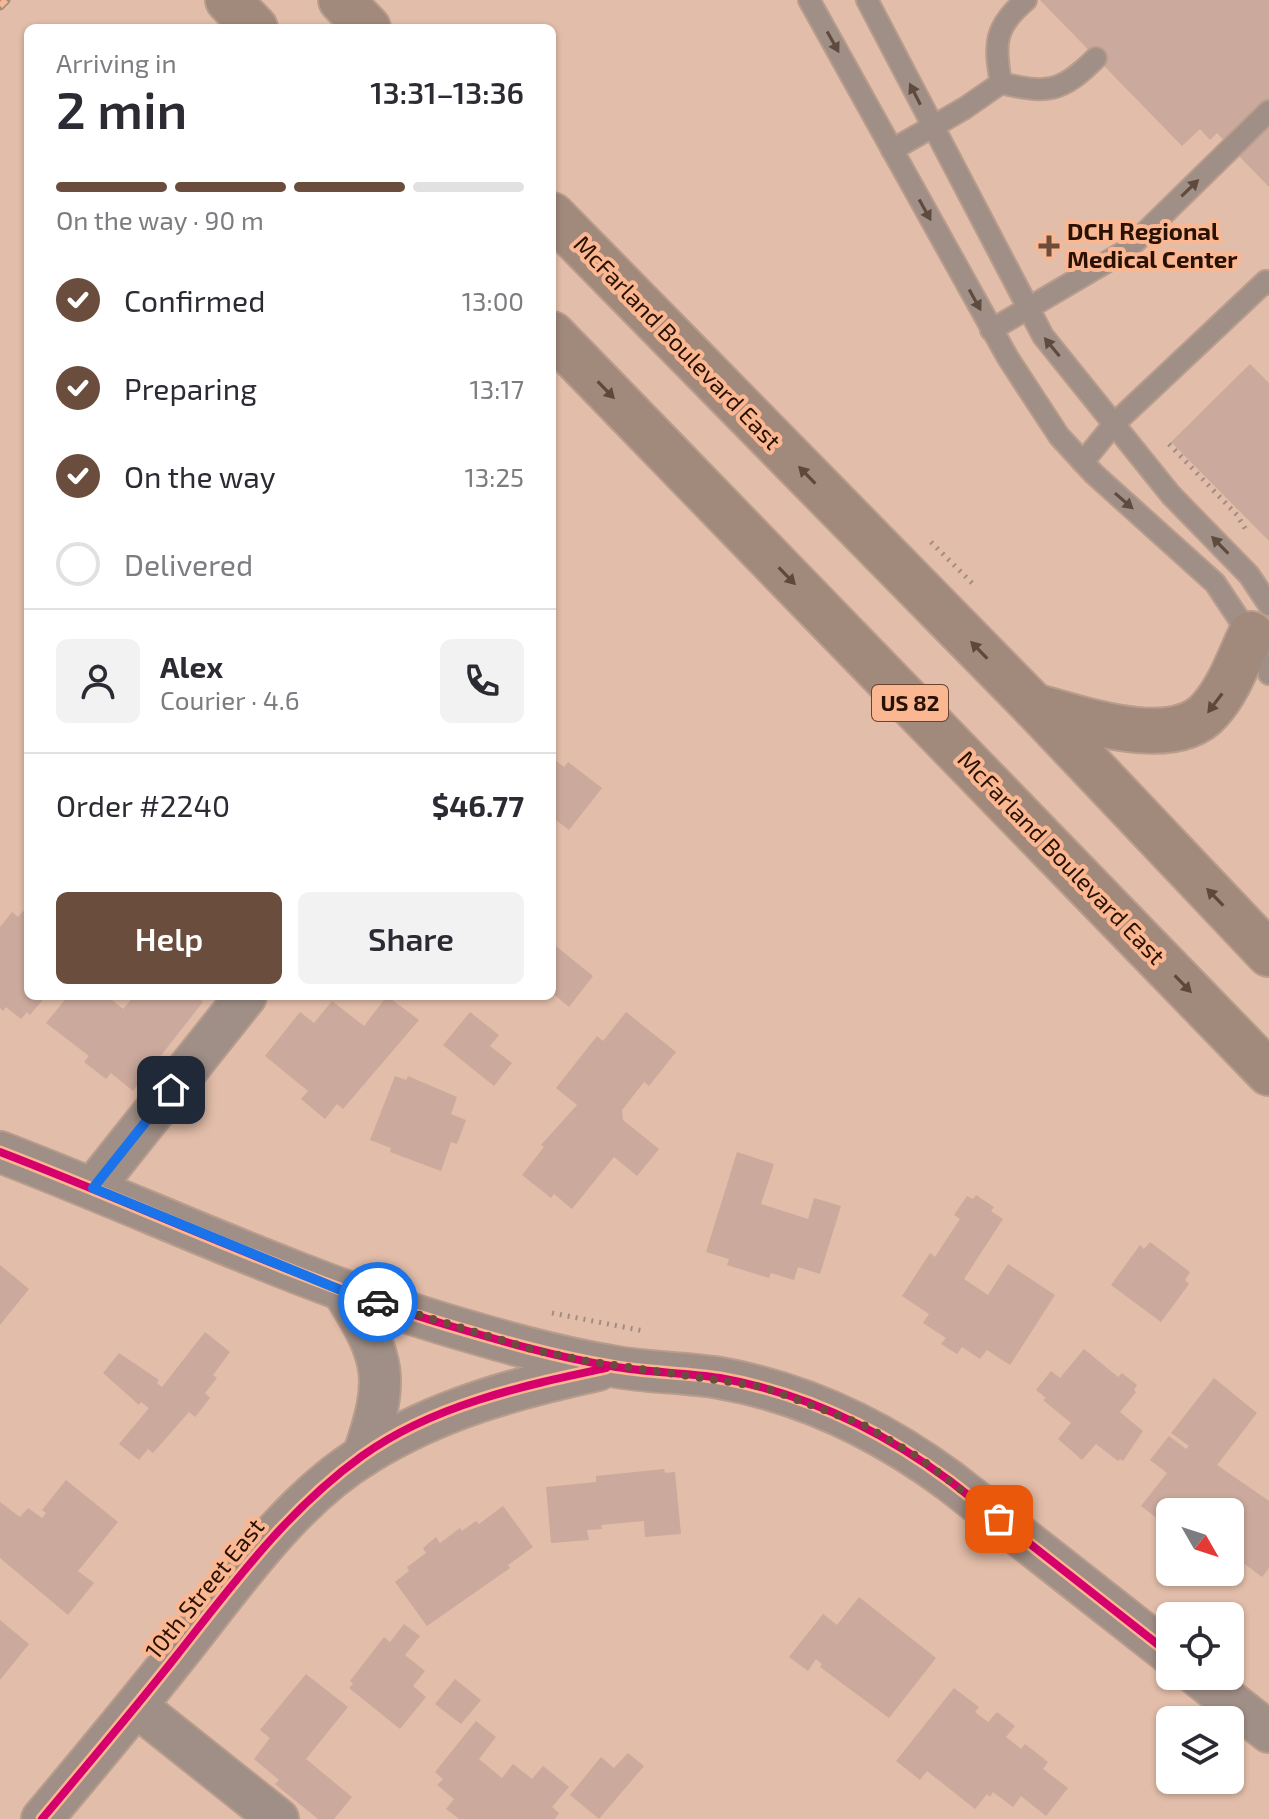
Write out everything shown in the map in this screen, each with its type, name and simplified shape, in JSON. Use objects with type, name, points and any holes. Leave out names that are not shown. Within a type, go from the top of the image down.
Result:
[{"type":"highway","points":[[228,0],[251,24]]},
{"type":"highway","points":[[341,0],[364,24]]},
{"type":"highway","name":"McFarland Boulevard East","points":[[556,219],[1034,706],[1269,954]]},
{"type":"highway","name":"McFarland Boulevard East","points":[[556,338],[1269,1073]]},
{"type":"highway","points":[[1034,706],[1114,728],[1179,730],[1208,713],[1224,691],[1260,620]]},
{"type":"street","points":[[93,1188],[243,1000]]},
{"type":"street","points":[[0,1152],[343,1291],[534,1350],[614,1367],[718,1378],[763,1387],[864,1425],[950,1481],[1156,1643]]},
{"type":"street","points":[[343,1291],[370,1333],[379,1362],[380,1398],[363,1456]]},
{"type":"street","name":"10th Street East","points":[[42,1819],[268,1540],[363,1456],[409,1429],[454,1409],[516,1388],[614,1367]]},
{"type":"street","points":[[1216,1690],[1269,1732]]},
{"type":"street","points":[[136,1706],[278,1819]]},
{"type":"lane","points":[[809,0],[991,330],[1059,436],[1083,462],[1215,583],[1260,620]]},
{"type":"lane","points":[[867,0],[1043,336],[1171,495],[1249,575],[1269,674]]},
{"type":"lane","points":[[1001,83],[995,50],[1002,25],[1026,0]]},
{"type":"lane","points":[[892,150],[1001,83],[1035,91],[1051,91],[1083,71],[1096,58]]},
{"type":"lane","points":[[991,330],[1127,250],[1269,111]]},
{"type":"lane","points":[[1083,462],[1114,424],[1266,281],[1269,284]]},
{"type":"path","points":[[1169,444],[1237,515],[1249,535]]},
{"type":"building","points":[[1040,0],[1269,0],[1269,187],[1217,133],[1210,140],[1200,129],[1182,146]]},
{"type":"building","points":[[1250,364],[1269,383],[1269,541],[1171,442]]},
{"type":"building","points":[[556,761],[564,767],[568,762],[602,788],[569,830],[556,820]]},
{"type":"building","points":[[12,912],[18,917],[24,912],[24,1000],[43,1000],[30,1015],[27,1012],[21,1019],[6,1007],[3,1011],[0,1008],[0,927]]},
{"type":"building","points":[[556,946],[593,976],[569,1007],[556,996]]},
{"type":"building","points":[[65,1000],[112,1000],[123,1009],[131,1000],[203,1002],[133,1091],[111,1073],[106,1079],[84,1062],[89,1056],[46,1023]]},
{"type":"building","points":[[384,1000],[392,1000],[419,1020],[343,1109],[337,1104],[325,1119],[301,1099],[308,1091],[265,1056],[300,1012],[314,1023],[332,1001],[364,1026]]},
{"type":"building","points":[[470,1012],[499,1035],[490,1046],[512,1063],[494,1086],[443,1045]]},
{"type":"building","points":[[626,1012],[676,1052],[649,1086],[644,1082],[622,1110],[623,1120],[659,1149],[637,1176],[614,1157],[572,1209],[554,1194],[551,1198],[522,1175],[544,1147],[541,1145],[577,1105],[556,1088],[597,1036],[603,1041]]},
{"type":"building","points":[[395,1076],[406,1080],[408,1076],[457,1097],[451,1114],[466,1120],[457,1144],[451,1142],[441,1171],[390,1152],[391,1148],[370,1140]]},
{"type":"building","points":[[737,1152],[774,1164],[761,1204],[808,1219],[814,1198],[841,1206],[820,1274],[798,1267],[794,1280],[771,1273],[769,1278],[727,1265],[729,1259],[706,1252]]},
{"type":"building","points":[[976,1195],[994,1207],[991,1211],[1003,1219],[964,1279],[988,1295],[1008,1264],[1055,1295],[1010,1365],[987,1350],[980,1359],[962,1347],[957,1354],[941,1344],[946,1338],[923,1323],[929,1314],[902,1296],[930,1253],[935,1257],[960,1219],[954,1215],[967,1196],[973,1199]]},
{"type":"building","points":[[1150,1242],[1190,1272],[1185,1280],[1189,1284],[1161,1322],[1111,1285],[1140,1245],[1144,1249]]},
{"type":"building","points":[[0,1265],[29,1289],[0,1325]]},
{"type":"building","points":[[205,1332],[230,1352],[213,1375],[217,1378],[205,1393],[210,1398],[195,1417],[189,1412],[153,1453],[148,1449],[139,1460],[119,1444],[149,1408],[141,1402],[139,1405],[103,1373],[119,1353],[159,1380],[157,1383],[162,1387]]},
{"type":"building","points":[[1084,1349],[1118,1377],[1122,1373],[1137,1385],[1136,1392],[1120,1412],[1143,1431],[1123,1461],[1118,1461],[1096,1444],[1082,1460],[1058,1439],[1071,1423],[1043,1400],[1046,1398],[1036,1390],[1051,1371],[1060,1378]]},
{"type":"building","points":[[1214,1378],[1257,1413],[1217,1465],[1269,1501],[1269,1568],[1262,1577],[1244,1564],[1244,1498],[1156,1498],[1156,1517],[1141,1506],[1167,1473],[1150,1460],[1169,1436],[1186,1449],[1189,1446],[1171,1433]]},
{"type":"building","points":[[664,1469],[665,1473],[675,1472],[681,1534],[645,1537],[644,1521],[601,1525],[602,1529],[587,1530],[589,1540],[551,1543],[546,1487],[596,1482],[596,1476]]},
{"type":"building","points":[[66,1480],[118,1522],[78,1571],[94,1583],[68,1615],[0,1558],[0,1502],[20,1517],[28,1508],[42,1518],[46,1513],[42,1510]]},
{"type":"building","points":[[503,1506],[533,1547],[508,1565],[510,1568],[427,1626],[395,1582],[409,1571],[407,1567],[426,1553],[423,1548],[436,1537],[440,1543],[460,1528],[462,1531],[476,1521],[479,1524]]},
{"type":"building","points":[[859,1597],[936,1658],[889,1718],[820,1667],[822,1664],[816,1659],[808,1671],[789,1657],[823,1614],[837,1625]]},
{"type":"building","points":[[0,1620],[29,1644],[0,1680]]},
{"type":"building","points":[[404,1624],[420,1636],[405,1655],[425,1671],[413,1686],[426,1697],[400,1729],[349,1688],[353,1684],[350,1681],[384,1637],[390,1642]]},
{"type":"building","points":[[306,1674],[348,1707],[306,1759],[352,1797],[334,1819],[318,1819],[275,1784],[279,1780],[254,1759],[270,1738],[260,1730]]},
{"type":"building","points":[[455,1679],[481,1700],[461,1724],[435,1704]]},
{"type":"building","points":[[954,1688],[979,1707],[975,1712],[988,1722],[997,1712],[1015,1726],[1006,1737],[1021,1749],[1025,1744],[1048,1762],[1043,1769],[1068,1788],[1046,1816],[1021,1796],[1013,1807],[993,1792],[990,1797],[987,1794],[975,1809],[927,1771],[920,1780],[896,1761]]},
{"type":"building","points":[[476,1721],[496,1737],[479,1759],[502,1778],[513,1764],[532,1779],[543,1766],[569,1787],[552,1807],[559,1813],[555,1819],[459,1819],[446,1809],[454,1799],[437,1785],[443,1779],[435,1772]]},
{"type":"building","points":[[628,1753],[644,1766],[599,1819],[570,1795],[601,1757],[614,1768]]},
{"type":"railway","points":[[0,6],[6,0]]},
{"type":"cycle path","points":[[0,1152],[334,1287],[447,1325],[590,1362],[706,1376],[751,1385],[782,1393],[841,1416],[897,1446],[950,1481],[1156,1643]]},
{"type":"cycle path","points":[[42,1819],[262,1549],[335,1477],[389,1438],[448,1410],[511,1390],[606,1368]]},
{"type":"way so far","points":[[378,1302],[534,1350],[614,1367],[718,1378],[763,1387],[822,1407],[864,1425],[918,1457],[999,1519]]},
{"type":"place","name":"DCH Regional Medical Center","points":[[1049,246]]},
{"type":"route","points":[[171,1090],[93,1188],[343,1291],[378,1302]]}]
